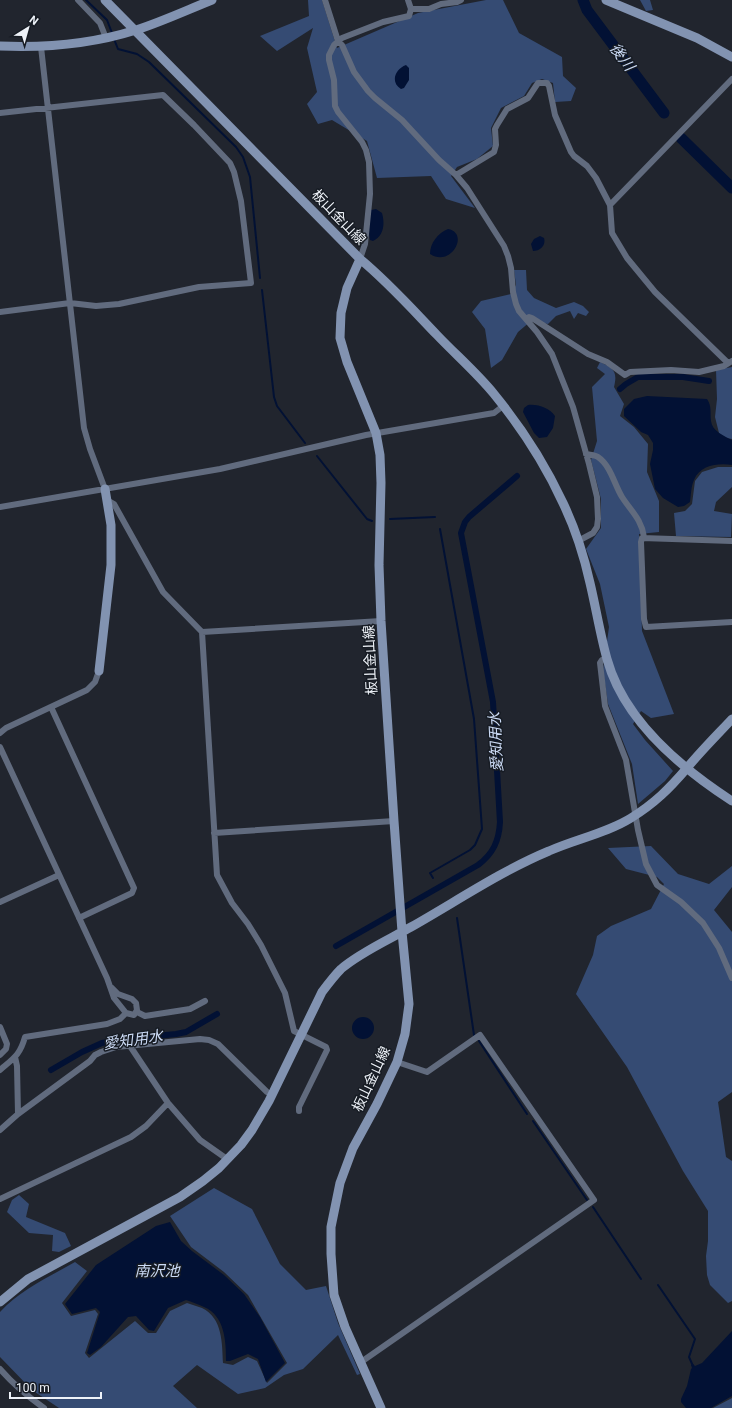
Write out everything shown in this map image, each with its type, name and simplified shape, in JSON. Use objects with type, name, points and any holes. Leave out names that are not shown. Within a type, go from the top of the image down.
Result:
[{"type":"street","points":[[78,0],[100,23],[106,38]]},
{"type":"street","name":"板山金山線","points":[[105,0],[360,259],[345,294],[341,313],[340,338],[347,362],[376,433],[380,454],[381,483],[379,565],[381,621],[402,932],[409,1004],[405,1034],[397,1062],[377,1104],[353,1148],[340,1183],[331,1226],[331,1254],[334,1295],[359,1361],[381,1408]]},
{"type":"street","points":[[0,46],[41,47],[83,43],[136,30],[212,0]]},
{"type":"street","points":[[325,0],[338,41],[342,45],[354,72],[368,91],[402,120],[439,160],[456,175],[467,188],[506,251],[512,268],[514,299],[519,311],[537,332],[552,354],[573,406],[597,498],[597,527],[593,533],[578,541]]},
{"type":"street","points":[[408,0],[411,9],[411,14],[408,17],[383,22],[351,34],[338,41],[329,55],[334,80],[335,106],[338,112],[362,142],[366,150],[371,175],[365,244],[360,259],[379,274],[476,374],[504,406],[543,464],[564,504],[578,541],[590,581],[607,659],[612,674],[621,692],[642,724],[654,739],[676,760],[732,801]]},
{"type":"street","points":[[411,9],[428,8],[462,0]]},
{"type":"street","points":[[606,0],[697,38],[732,57]]},
{"type":"street","points":[[0,733],[6,728],[90,688],[95,682],[99,671],[111,565],[111,525],[105,489],[84,428],[41,47]]},
{"type":"street","points":[[610,205],[732,79]]},
{"type":"street","points":[[456,175],[494,152],[496,145],[495,129],[503,116],[512,106],[528,98],[538,83],[547,83],[555,115],[571,152],[592,171],[610,205],[612,233],[620,249],[633,267],[655,292],[730,362],[724,366],[699,372],[671,370],[630,372],[625,375],[607,362],[588,354],[532,318],[526,319]]},
{"type":"street","points":[[0,113],[163,95],[230,163],[234,172],[241,201],[251,283],[199,287],[119,304],[96,306],[70,303],[0,312]]},
{"type":"street","points":[[0,507],[220,469],[376,433],[494,413],[504,406]]},
{"type":"street","points":[[586,454],[597,456],[604,462],[622,497],[640,522],[644,537],[640,542],[644,618],[646,627],[732,622]]},
{"type":"street","points":[[107,500],[114,504],[163,592],[202,632],[217,876],[232,903],[261,944],[285,993],[294,1031],[301,1036],[326,1047],[327,1050],[300,1103],[299,1111]]},
{"type":"street","points":[[642,538],[732,541]]},
{"type":"street","points":[[202,632],[381,621]]},
{"type":"street","points":[[607,659],[602,660],[600,663],[605,706],[626,760],[638,830],[646,864],[657,885],[681,902],[703,923],[719,948],[732,978]]},
{"type":"street","points":[[51,707],[134,888],[132,893],[79,918]]},
{"type":"street","points":[[0,1302],[28,1280],[180,1197],[208,1178],[241,1145],[252,1130],[272,1095],[322,992],[336,974],[349,963],[531,859],[608,829],[629,819],[663,795],[732,719]]},
{"type":"street","points":[[0,747],[111,987],[114,998],[126,1013],[134,1015],[137,1006],[135,1001],[118,994],[111,987]]},
{"type":"street","points":[[214,834],[394,821]]},
{"type":"street","points":[[0,902],[59,875]]},
{"type":"street","points":[[136,1012],[145,1016],[190,1009],[205,1001]]},
{"type":"street","points":[[0,1070],[21,1050],[25,1037],[107,1024],[120,1020],[126,1013]]},
{"type":"street","points":[[0,1028],[7,1044],[6,1049],[0,1055]]},
{"type":"street","points":[[359,1361],[364,1360],[594,1200],[480,1035],[427,1072],[397,1062]]},
{"type":"street","points":[[0,1130],[18,1114],[90,1061],[95,1055],[116,1047],[183,1040],[209,1040],[218,1044],[267,1092],[272,1095]]},
{"type":"street","points":[[130,1046],[168,1103],[200,1140],[227,1159]]},
{"type":"street","points":[[15,1057],[17,1066],[18,1114]]},
{"type":"street","points":[[0,1199],[131,1137],[146,1126],[168,1103]]},
{"type":"street","points":[[0,1368],[12,1383],[44,1408]]},
{"type":"shaded area","points":[[308,0],[322,0],[337,48],[418,13],[486,0],[503,0],[519,33],[562,57],[563,76],[576,88],[571,101],[555,102],[553,83],[542,79],[532,83],[524,96],[501,108],[491,128],[493,146],[477,159],[457,167],[451,176],[475,208],[446,199],[431,176],[377,178],[367,141],[332,120],[318,124],[307,104],[317,92],[307,48],[313,28],[277,51],[260,36],[309,16]]},
{"type":"shaded area","points":[[640,0],[650,0],[653,10],[646,11]]},
{"type":"shaded area","points":[[514,270],[526,270],[527,290],[534,298],[556,308],[574,302],[583,306],[589,312],[586,316],[578,313],[574,319],[570,311],[556,316],[548,324],[531,321],[518,332],[502,360],[491,368],[485,329],[472,312],[481,301],[511,294],[516,285]]},
{"type":"shaded area","points":[[600,362],[611,368],[615,374],[614,387],[624,404],[620,416],[634,427],[648,444],[647,472],[659,501],[659,532],[639,534],[642,631],[674,714],[651,718],[641,711],[633,724],[645,740],[673,771],[665,781],[638,804],[632,764],[608,704],[603,670],[609,627],[600,584],[586,549],[601,528],[601,499],[591,460],[597,441],[592,387],[605,374],[597,368]]},
{"type":"shaded area","points":[[732,367],[732,439],[720,437],[715,417],[717,399],[716,370]]},
{"type":"shaded area","points":[[718,467],[732,467],[732,487],[716,502],[714,511],[732,514],[731,537],[676,536],[674,513],[685,511],[692,504],[695,481],[702,472]]},
{"type":"shaded area","points":[[651,846],[678,874],[709,884],[732,866],[732,887],[714,910],[732,932],[732,1092],[718,1102],[726,1157],[732,1161],[732,1301],[728,1303],[710,1285],[707,1275],[706,1256],[708,1241],[708,1211],[683,1171],[627,1067],[576,994],[593,955],[597,936],[611,926],[651,909],[664,884],[657,877],[626,869],[608,848]]},
{"type":"shaded area","points":[[214,1188],[252,1209],[280,1264],[306,1290],[326,1286],[338,1323],[360,1374],[357,1375],[338,1335],[303,1369],[284,1375],[265,1388],[238,1394],[197,1365],[173,1386],[197,1408],[59,1408],[32,1390],[0,1357],[0,1312],[26,1290],[75,1262],[87,1271],[62,1303],[71,1316],[95,1310],[98,1314],[85,1353],[89,1358],[135,1321],[148,1333],[156,1333],[170,1311],[187,1303],[202,1308],[209,1312],[214,1318],[220,1332],[223,1363],[233,1365],[248,1357],[257,1361],[267,1383],[287,1363],[248,1295],[224,1272],[191,1247],[170,1216]]},
{"type":"shaded area","points":[[19,1195],[29,1204],[26,1217],[65,1233],[71,1246],[59,1252],[52,1251],[53,1235],[29,1233],[7,1212],[12,1200]]},
{"type":"shaded area","points":[[732,1398],[732,1408],[713,1408]]},
{"type":"water","points":[[406,65],[409,68],[409,80],[404,88],[401,89],[396,83],[395,76],[399,69]]},
{"type":"water","points":[[376,209],[382,213],[383,229],[377,239],[373,241],[370,240],[369,233],[371,210]]},
{"type":"water","points":[[448,229],[454,232],[457,237],[458,242],[455,248],[445,257],[438,257],[430,254],[431,246],[435,239]]},
{"type":"water","points":[[540,236],[544,238],[544,245],[541,249],[533,251],[531,244],[534,239]]},
{"type":"water","points":[[647,396],[707,399],[710,404],[712,425],[719,433],[732,440],[732,465],[715,465],[700,471],[693,482],[690,502],[684,506],[678,507],[663,498],[655,489],[650,464],[653,443],[648,435],[641,432],[624,416],[624,409],[634,399]]},
{"type":"water","points":[[528,405],[543,407],[555,416],[553,428],[547,437],[539,438],[534,433],[523,412],[524,408]]},
{"type":"water","points":[[363,1017],[371,1020],[374,1028],[371,1036],[363,1039],[355,1036],[352,1028],[355,1020]]},
{"type":"water","name":"南沢池","points":[[170,1222],[181,1241],[224,1275],[244,1294],[260,1317],[285,1363],[266,1382],[258,1359],[248,1354],[230,1361],[226,1361],[225,1337],[216,1316],[204,1307],[186,1300],[168,1308],[154,1331],[149,1330],[136,1316],[128,1317],[101,1347],[90,1355],[87,1353],[100,1312],[96,1308],[72,1314],[65,1304],[96,1265],[156,1226]]},
{"type":"water","points":[[732,1331],[732,1396],[711,1408],[686,1408],[681,1402],[681,1399],[687,1386],[692,1368],[691,1365],[693,1364],[695,1366],[702,1363]]},
{"type":"waterway","points":[[86,0],[107,20],[112,33]]},
{"type":"waterway","name":"後川","points":[[583,0],[587,10],[664,113]]},
{"type":"waterway","points":[[114,39],[118,49],[137,54],[149,62],[236,147],[243,157],[250,177],[260,278]]},
{"type":"waterway","name":"後川","points":[[681,138],[732,188]]},
{"type":"waterway","points":[[262,290],[274,397],[277,406],[305,443]]},
{"type":"waterway","name":"愛知用水","points":[[620,389],[638,377],[683,377],[709,381]]},
{"type":"waterway","points":[[317,456],[367,519],[372,521]]},
{"type":"waterway","name":"愛知用水","points":[[336,946],[478,865],[488,856],[497,841],[500,822],[493,702],[461,533],[465,522],[469,517],[517,476]]},
{"type":"waterway","points":[[390,519],[435,517]]},
{"type":"waterway","points":[[433,878],[430,873],[470,850],[475,845],[482,829],[474,719],[440,529]]},
{"type":"waterway","points":[[457,918],[474,1035]]},
{"type":"waterway","name":"愛知用水","points":[[51,1070],[82,1052],[102,1043],[186,1032],[217,1014]]},
{"type":"waterway","points":[[479,1041],[527,1114]]},
{"type":"waterway","points":[[533,1121],[587,1200]]},
{"type":"waterway","points":[[593,1207],[641,1279]]},
{"type":"waterway","points":[[658,1285],[695,1339],[689,1357],[693,1366]]}]
